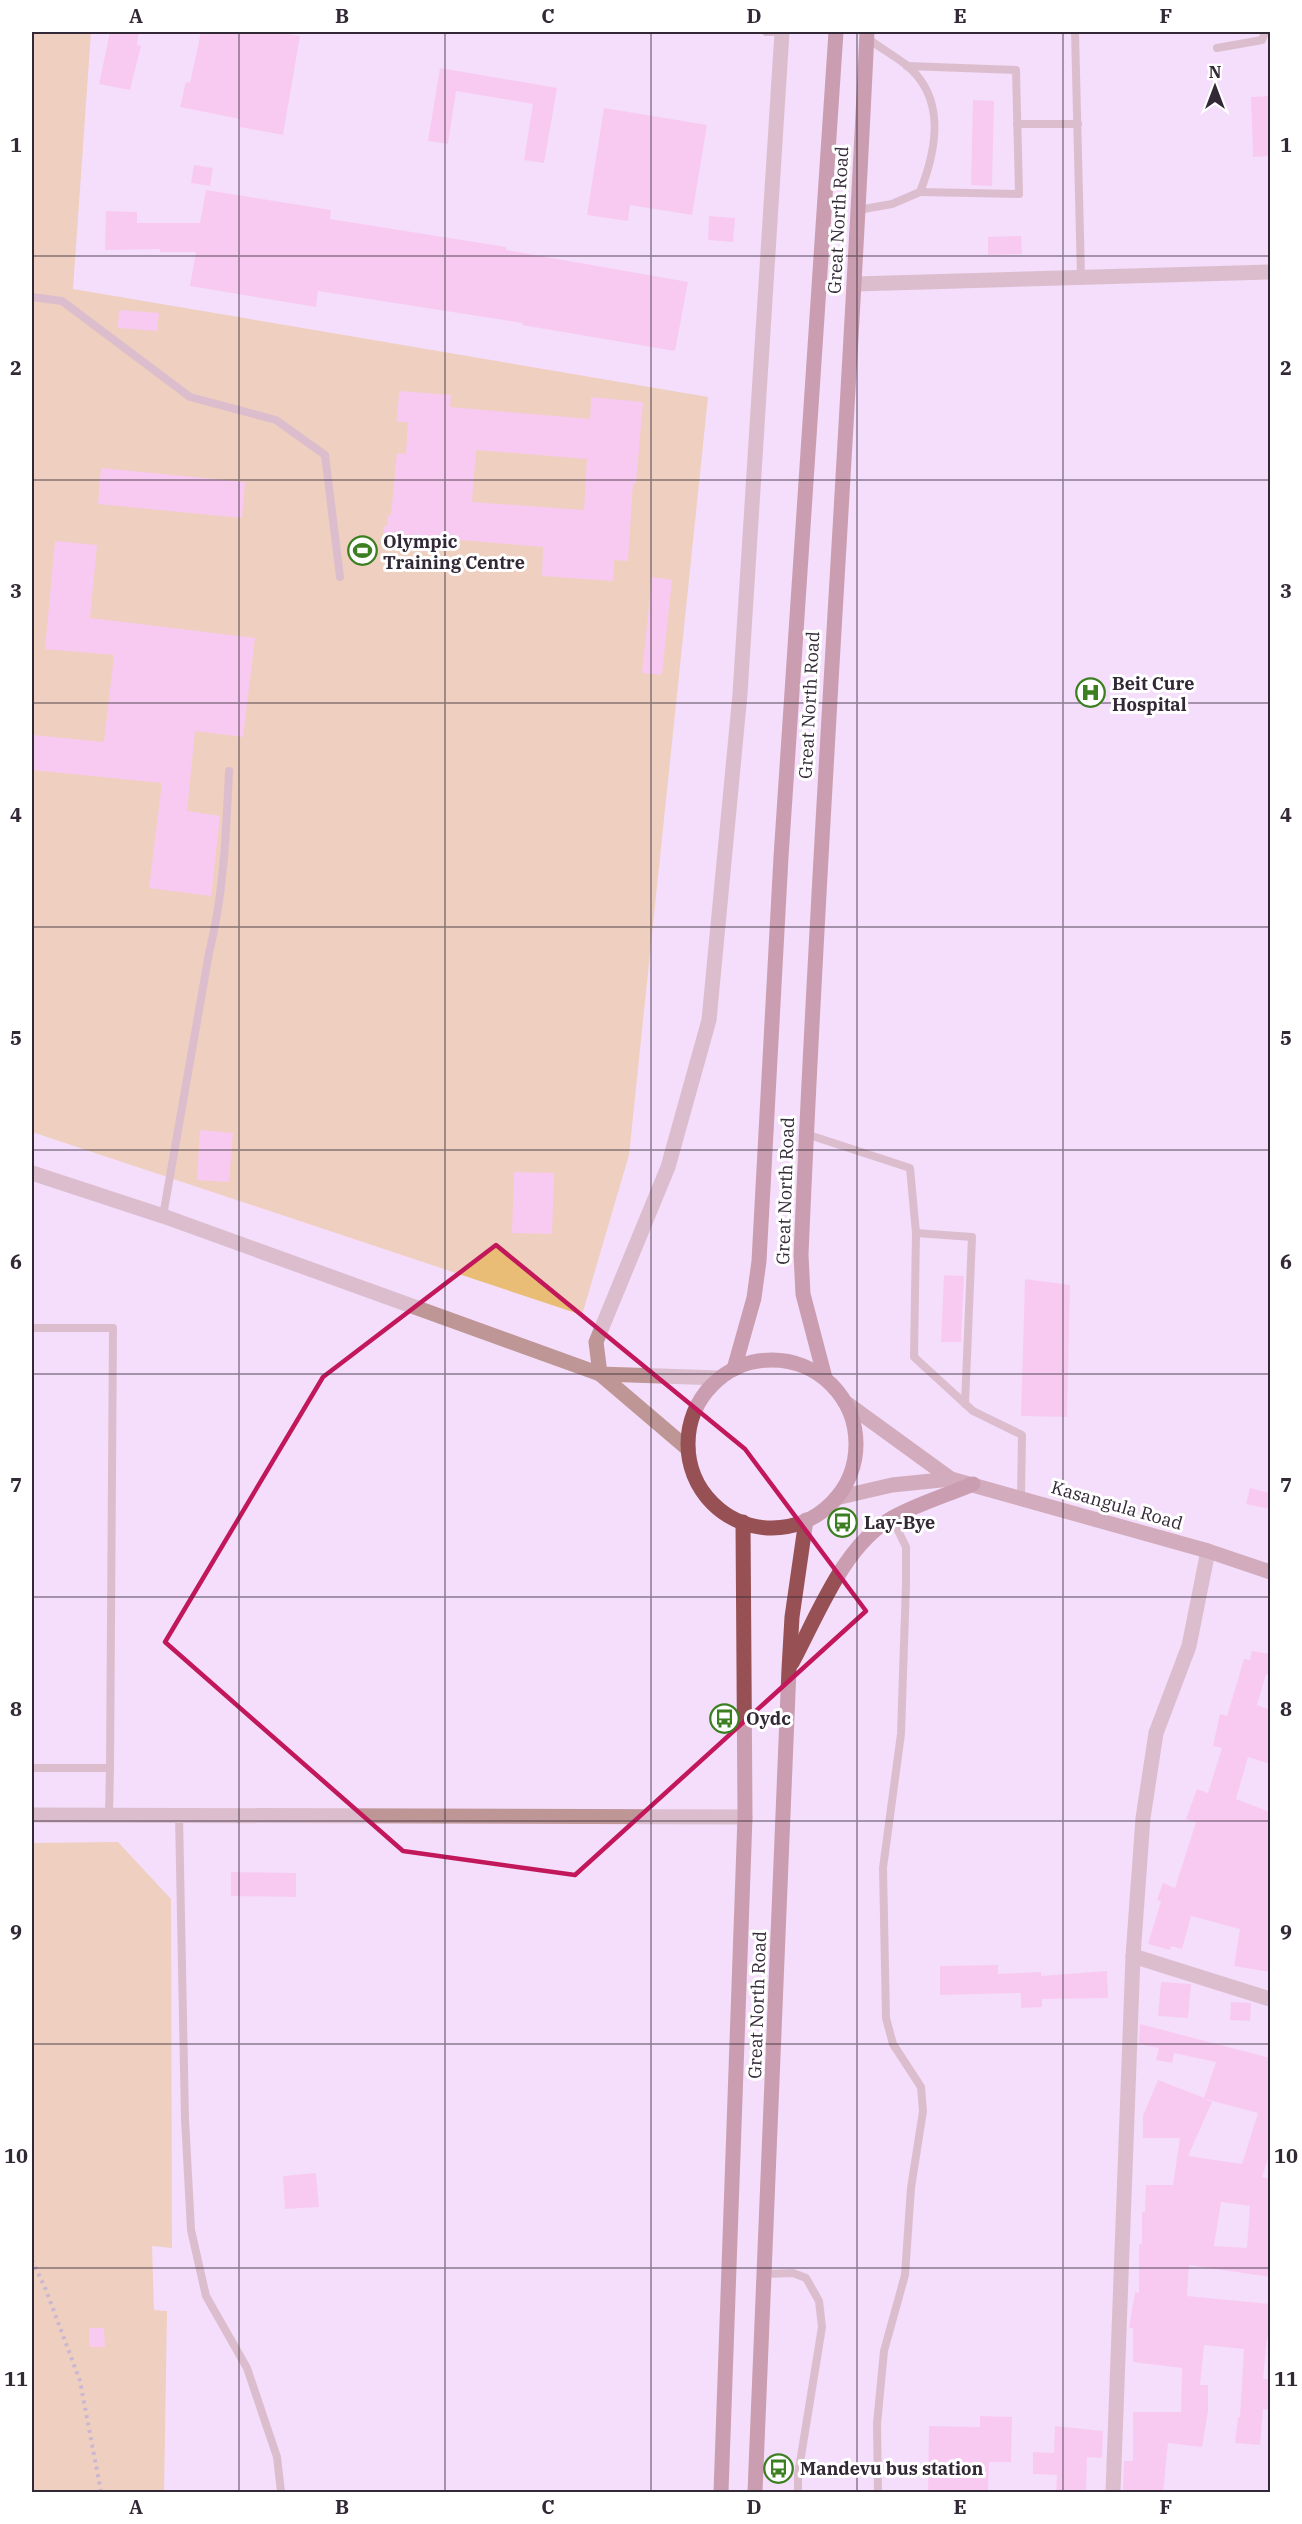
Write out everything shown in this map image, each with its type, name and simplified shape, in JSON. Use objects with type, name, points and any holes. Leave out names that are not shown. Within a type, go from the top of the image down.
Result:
[{"type":"main road","name":"Great North Road","points":[[734,1369],[754,1298],[759,1261],[781,857],[836,32]]},
{"type":"main road","name":"Great North Road","points":[[825,1378],[803,1294],[801,1255],[826,742],[855,284],[867,35]]},
{"type":"main road","points":[[764,1360],[781,1360],[812,1370],[825,1378],[845,1402],[852,1416],[857,1444],[852,1470],[836,1498],[828,1506],[806,1520],[775,1527],[743,1522],[715,1506],[705,1494],[693,1472],[688,1449],[688,1433],[699,1402],[720,1378],[734,1369],[764,1360]]},
{"type":"main road","name":"Kasangula Road","points":[[845,1402],[951,1479]]},
{"type":"main road","name":"Kasangula Road","points":[[836,1498],[892,1485],[951,1479],[1208,1551],[1270,1572]]},
{"type":"main road","points":[[789,1669],[857,1545],[892,1518],[973,1484]]},
{"type":"main road","name":"Great North Road","points":[[755,2493],[789,1669],[792,1617],[806,1520]]},
{"type":"main road","name":"Great North Road","points":[[721,2493],[745,1817],[743,1522]]},
{"type":"street","points":[[688,1449],[600,1374],[596,1342],[668,1167],[709,1020],[740,694],[782,32]]},
{"type":"street","points":[[855,284],[1270,272]]},
{"type":"street","points":[[32,1173],[163,1216],[600,1374],[720,1378]]},
{"type":"street","points":[[1113,2493],[1133,1956],[1143,1818],[1156,1733],[1189,1646],[1208,1551]]},
{"type":"street","points":[[32,1815],[745,1817]]},
{"type":"street","points":[[1133,1956],[1270,1999]]},
{"type":"lane","points":[[766,32],[782,32]]},
{"type":"lane","points":[[1075,32],[1081,277]]},
{"type":"lane","points":[[1217,48],[1262,40],[1265,32]]},
{"type":"lane","points":[[867,35],[907,66],[926,89],[935,112],[931,165],[920,192]]},
{"type":"lane","points":[[858,210],[892,204],[920,192],[1019,194],[1016,70],[907,66]]},
{"type":"lane","points":[[1017,124],[1077,124]]},
{"type":"lane","points":[[32,297],[62,301],[190,398],[276,420],[326,455],[340,577]]},
{"type":"lane","points":[[163,1216],[208,953],[217,919],[224,874],[229,771]]},
{"type":"lane","points":[[806,1134],[910,1168],[916,1233],[914,1357],[973,1412],[1022,1435],[1021,1498]]},
{"type":"lane","points":[[916,1233],[972,1237],[964,1404]]},
{"type":"lane","points":[[32,1328],[113,1328],[109,1815]]},
{"type":"lane","points":[[878,2493],[877,2424],[884,2351],[905,2275],[911,2188],[922,2111],[921,2087],[893,2044],[886,2018],[884,1868],[902,1734],[906,1584],[906,1547],[892,1518]]},
{"type":"lane","points":[[32,1768],[110,1768]]},
{"type":"lane","points":[[179,1814],[184,2119],[191,2230],[206,2296],[247,2368],[277,2457],[282,2493]]},
{"type":"lane","points":[[765,2274],[793,2273],[806,2278],[819,2301],[822,2327],[798,2475],[798,2493]]},
{"type":"path","points":[[32,2260],[46,2290],[80,2381],[101,2493]]},
{"type":"highlighted area","points":[[496,1245],[745,1449],[866,1611],[575,1875],[403,1851],[165,1642],[323,1377]]},
{"type":"shaded area","name":"Olympic Training Centre","points":[[32,32],[91,32],[73,289],[708,397],[629,1155],[582,1315],[32,1132]]},
{"type":"shaded area","points":[[118,1842],[171,1899],[172,2248],[152,2246],[154,2310],[167,2311],[164,2492],[32,2492],[32,1843]]},
{"type":"building","points":[[110,32],[139,32],[137,45],[141,46],[130,90],[99,84]]},
{"type":"building","points":[[201,32],[278,32],[300,36],[283,135],[240,127],[240,119],[180,107],[186,82],[190,83]]},
{"type":"building","points":[[440,68],[557,88],[544,163],[524,160],[533,104],[456,91],[448,144],[428,141]]},
{"type":"building","points":[[1270,96],[1270,156],[1253,157],[1251,97]]},
{"type":"building","points":[[973,100],[994,101],[992,186],[971,185]]},
{"type":"building","points":[[604,108],[707,125],[692,215],[630,205],[628,221],[587,215]]},
{"type":"building","points":[[194,165],[213,168],[210,186],[191,183]]},
{"type":"building","points":[[206,190],[331,210],[330,219],[506,247],[506,250],[688,282],[675,351],[522,325],[523,323],[318,291],[316,307],[190,286],[196,252],[160,252],[160,249],[105,250],[106,211],[137,212],[137,223],[200,223]]},
{"type":"building","points":[[709,216],[735,218],[733,242],[708,240]]},
{"type":"building","points":[[1021,236],[1022,254],[988,255],[988,237]]},
{"type":"building","points":[[119,310],[159,313],[157,331],[118,328]]},
{"type":"building","points":[[399,391],[451,395],[450,407],[590,419],[591,397],[643,402],[636,484],[633,483],[628,561],[614,560],[613,581],[542,576],[543,547],[437,538],[436,552],[382,548],[384,526],[387,527],[388,515],[391,515],[397,453],[406,454],[408,422],[397,422]],"holes":[[[476,450],[587,459],[584,510],[472,502]]]},
{"type":"building","points":[[101,468],[245,482],[242,518],[98,504]]},
{"type":"building","points":[[55,541],[97,545],[90,618],[255,638],[243,737],[195,731],[187,811],[220,816],[211,896],[149,888],[162,783],[32,770],[32,735],[104,742],[114,655],[45,649]]},
{"type":"building","points":[[652,577],[672,580],[662,675],[642,673]]},
{"type":"building","points":[[200,1130],[233,1133],[229,1182],[197,1180]]},
{"type":"building","points":[[514,1172],[554,1173],[552,1234],[512,1233]]},
{"type":"building","points":[[944,1275],[964,1276],[961,1342],[941,1342]]},
{"type":"building","points":[[1025,1279],[1070,1285],[1067,1417],[1021,1416]]},
{"type":"building","points":[[1250,1488],[1270,1493],[1270,1509],[1246,1504]]},
{"type":"building","points":[[1252,1651],[1270,1654],[1270,1675],[1266,1674],[1257,1705],[1270,1710],[1270,1764],[1248,1757],[1236,1799],[1270,1812],[1270,1972],[1234,1966],[1240,1929],[1191,1916],[1182,1949],[1171,1946],[1170,1950],[1148,1944],[1161,1901],[1157,1900],[1163,1883],[1175,1888],[1196,1822],[1186,1819],[1197,1789],[1208,1793],[1222,1748],[1213,1746],[1220,1714],[1227,1716],[1244,1659],[1250,1660]]},
{"type":"building","points":[[231,1872],[296,1873],[296,1897],[231,1896]]},
{"type":"building","points":[[998,1965],[998,1974],[1041,1972],[1041,1976],[1107,1971],[1108,1998],[1042,1999],[1042,2007],[1021,2008],[1021,1993],[940,1995],[940,1966]]},
{"type":"building","points":[[1161,1982],[1191,1984],[1188,2018],[1158,2016]]},
{"type":"building","points":[[1231,2002],[1251,2003],[1250,2021],[1230,2020]]},
{"type":"building","points":[[1140,2024],[1270,2058],[1270,2152],[1262,2177],[1270,2179],[1270,2277],[1189,2265],[1187,2296],[1270,2304],[1270,2337],[1267,2337],[1263,2379],[1270,2379],[1270,2410],[1263,2409],[1260,2445],[1235,2443],[1238,2417],[1240,2417],[1244,2349],[1204,2345],[1200,2385],[1208,2385],[1208,2411],[1202,2447],[1168,2443],[1163,2493],[1123,2493],[1124,2461],[1133,2461],[1133,2412],[1181,2412],[1182,2368],[1133,2362],[1133,2328],[1129,2328],[1135,2292],[1139,2293],[1139,2244],[1142,2244],[1142,2212],[1145,2212],[1146,2185],[1173,2185],[1180,2138],[1143,2138],[1143,2116],[1158,2080],[1204,2098],[1216,2062],[1174,2053],[1172,2063],[1156,2060],[1159,2048],[1139,2044]],"holes":[[[1205,2099],[1258,2113],[1242,2164],[1188,2156],[1212,2102]],[[1221,2202],[1250,2206],[1247,2248],[1214,2246]]]},
{"type":"building","points":[[316,2173],[319,2207],[285,2209],[283,2176]]},
{"type":"building","points":[[89,2328],[104,2328],[105,2347],[89,2347]]},
{"type":"building","points":[[980,2416],[1012,2417],[1011,2462],[989,2462],[988,2493],[928,2493],[929,2426],[980,2427]]},
{"type":"building","points":[[1055,2426],[1103,2431],[1102,2458],[1087,2457],[1086,2493],[1056,2493],[1057,2475],[1033,2474],[1033,2452],[1054,2453]]},
{"type":"place","name":"Olympic Training Centre","points":[[362,551]]},
{"type":"place","name":"Beit Cure Hospital","points":[[1091,693]]},
{"type":"place","name":"Lay-Bye","points":[[843,1522]]},
{"type":"place","name":"Oydc","points":[[725,1718]]},
{"type":"place","name":"Mandevu bus station","points":[[779,2468]]}]
